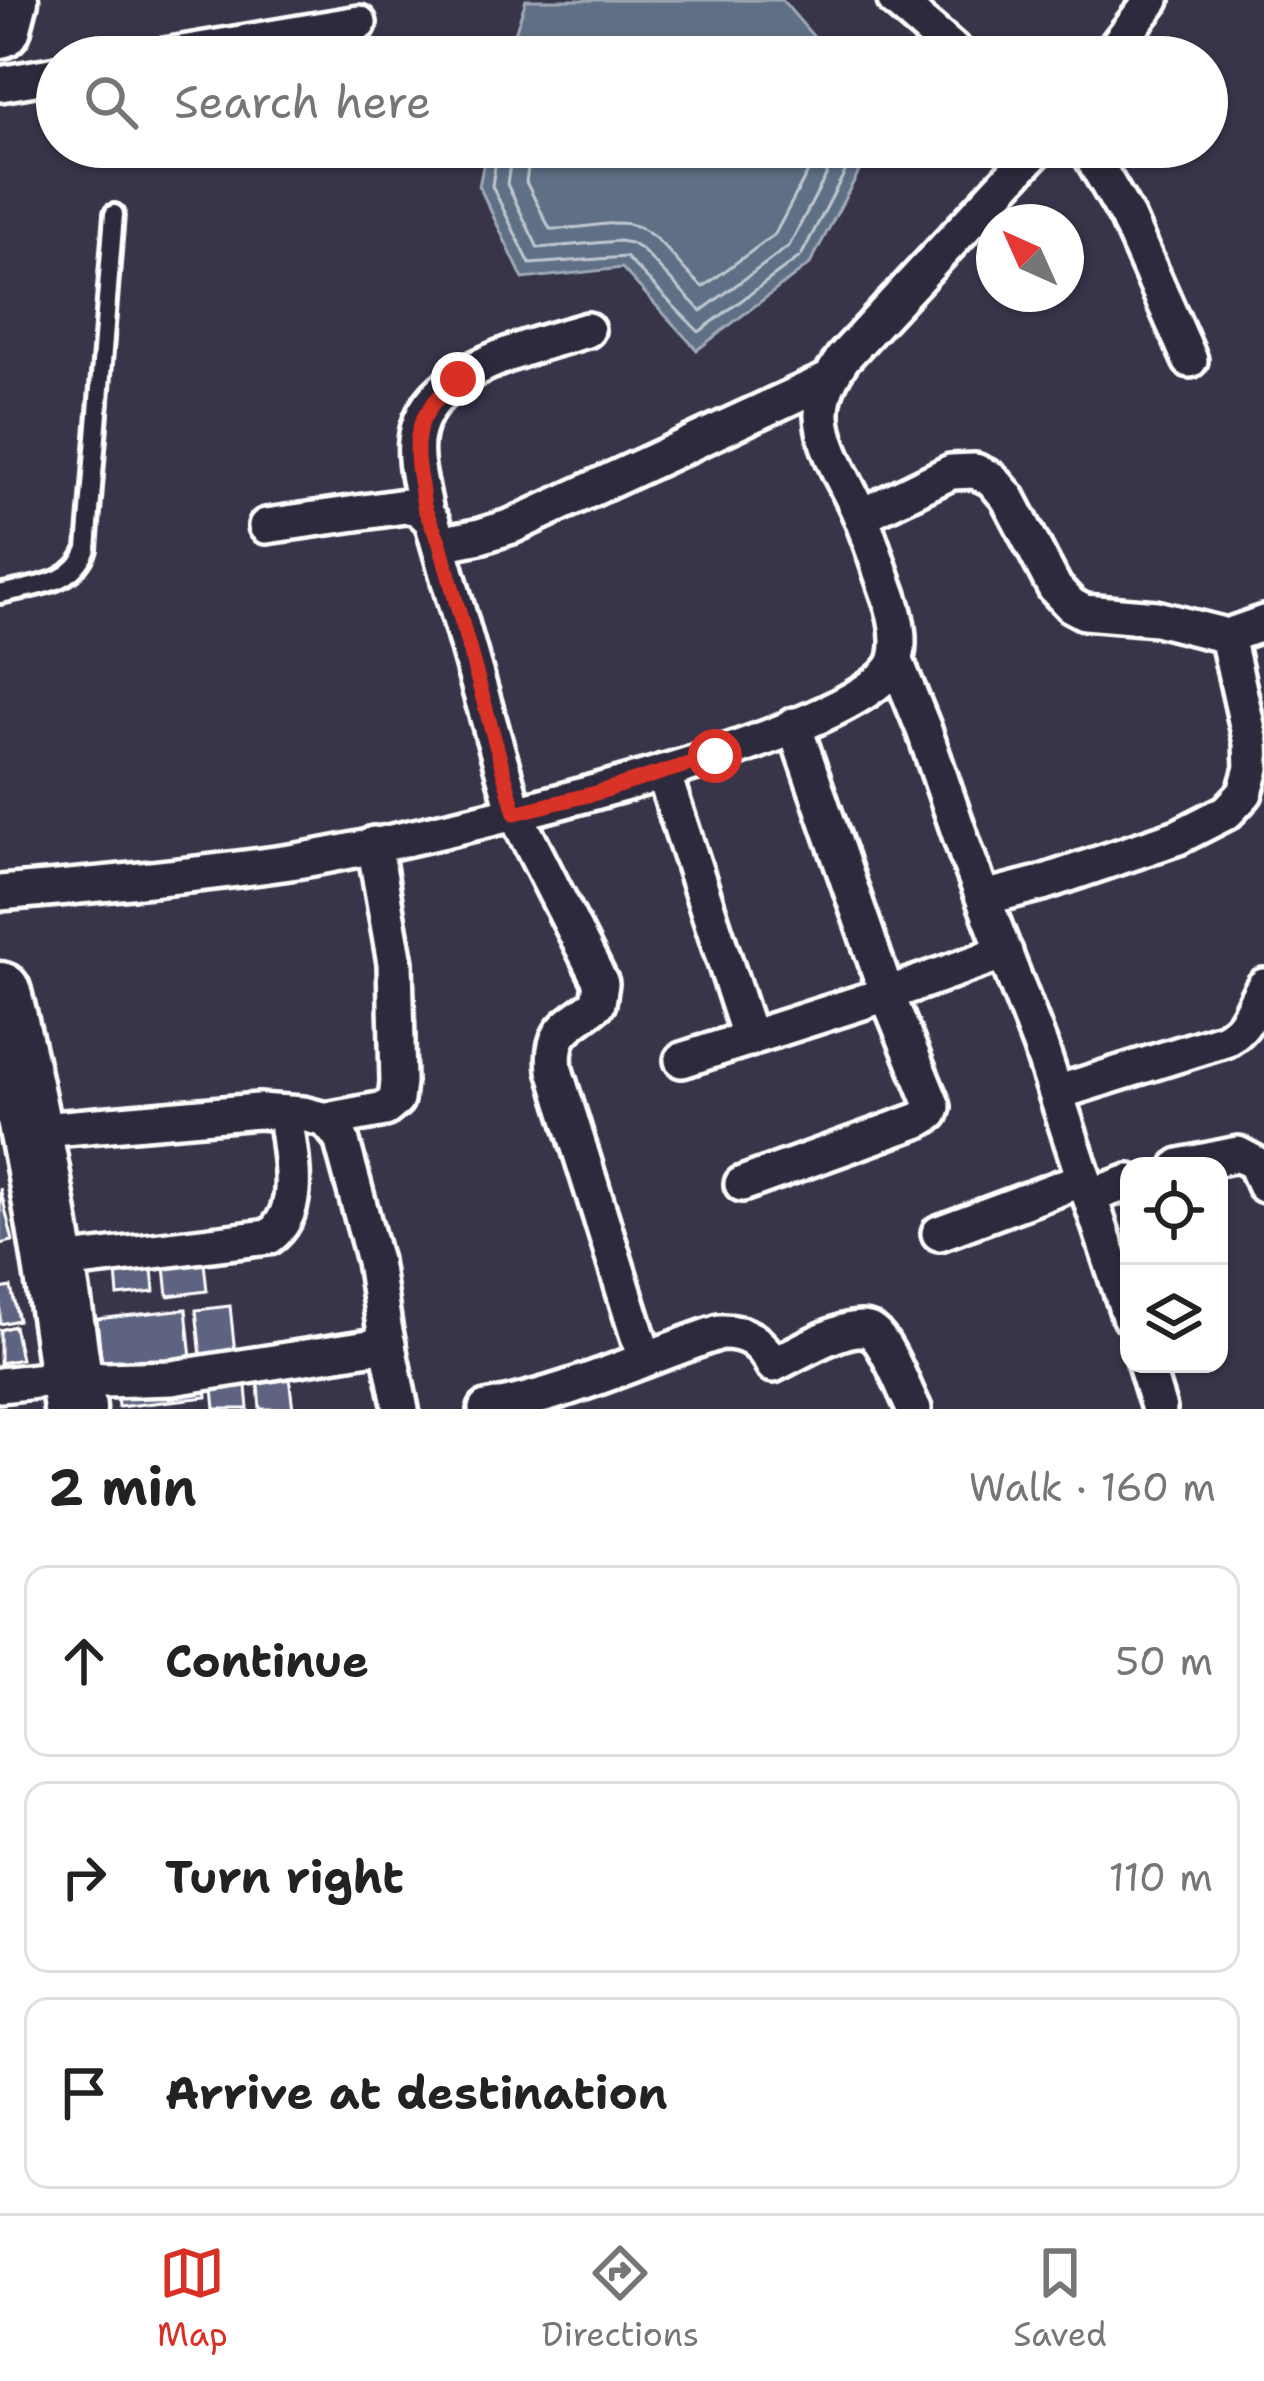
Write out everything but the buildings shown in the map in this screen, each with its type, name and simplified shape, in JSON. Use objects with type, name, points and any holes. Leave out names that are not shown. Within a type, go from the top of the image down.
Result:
[{"type":"highway","points":[[0,27],[7,0]]},
{"type":"highway","points":[[0,993],[30,1131],[73,1393]]},
{"type":"street","points":[[895,0],[937,36]]},
{"type":"street","points":[[1124,36],[1152,0]]},
{"type":"street","points":[[325,36],[359,23]]},
{"type":"street","points":[[0,84],[36,78]]},
{"type":"street","points":[[1019,168],[843,358],[828,380],[822,416],[830,449],[894,607],[896,661],[1056,1093],[1120,1288]]},
{"type":"street","points":[[1098,168],[1127,217],[1190,360]]},
{"type":"street","points":[[587,329],[484,365],[458,379],[424,415],[416,454],[426,512],[440,544],[515,813],[601,983],[598,1004],[559,1034],[553,1052],[555,1070],[645,1359]]},
{"type":"street","points":[[440,544],[512,526],[828,380]]},
{"type":"street","points":[[861,517],[951,472],[974,471],[992,478],[1008,498],[1055,588],[1084,612],[1156,618],[1227,635],[1264,623]]},
{"type":"street","points":[[266,526],[405,506],[426,512]]},
{"type":"street","points":[[984,898],[1178,837],[1228,812],[1245,793],[1252,768],[1251,743],[1227,635]]},
{"type":"street","points":[[0,893],[295,861],[515,813],[715,756],[794,725],[850,702],[879,683],[896,661]]},
{"type":"street","points":[[742,1184],[931,1113],[932,1103],[887,994],[794,725]]},
{"type":"street","points":[[663,772],[750,1039]]},
{"type":"street","points":[[30,1131],[258,1111],[326,1120],[385,1109],[396,1100],[395,963],[374,844]]},
{"type":"street","points":[[682,1060],[1005,952]]},
{"type":"street","points":[[1056,1093],[1226,1040],[1250,1018],[1264,986]]},
{"type":"street","points":[[54,1263],[269,1237],[282,1227],[290,1210],[285,1113]]},
{"type":"street","points":[[326,1120],[341,1138],[374,1261],[401,1409]]},
{"type":"street","points":[[1224,1157],[1238,1154],[1255,1162],[1264,1185]]},
{"type":"street","points":[[939,1234],[1087,1187],[1120,1184]]},
{"type":"street","points":[[486,1409],[515,1404],[720,1332],[736,1331],[754,1339],[773,1365],[853,1328],[873,1333],[914,1409]]},
{"type":"street","points":[[0,1385],[73,1393],[104,1381],[172,1378],[388,1344]]},
{"type":"street","points":[[1147,1373],[1159,1409]]},
{"type":"lane","points":[[0,594],[64,578],[80,565],[87,549],[114,214]]},
{"type":"water","points":[[526,0],[782,0],[813,36],[514,36]]},
{"type":"water","points":[[483,168],[861,168],[810,264],[697,350],[622,268],[523,279],[479,186]]},
{"type":"route","points":[[458,379],[424,415],[416,454],[426,512],[440,544],[515,813],[715,756]]}]
